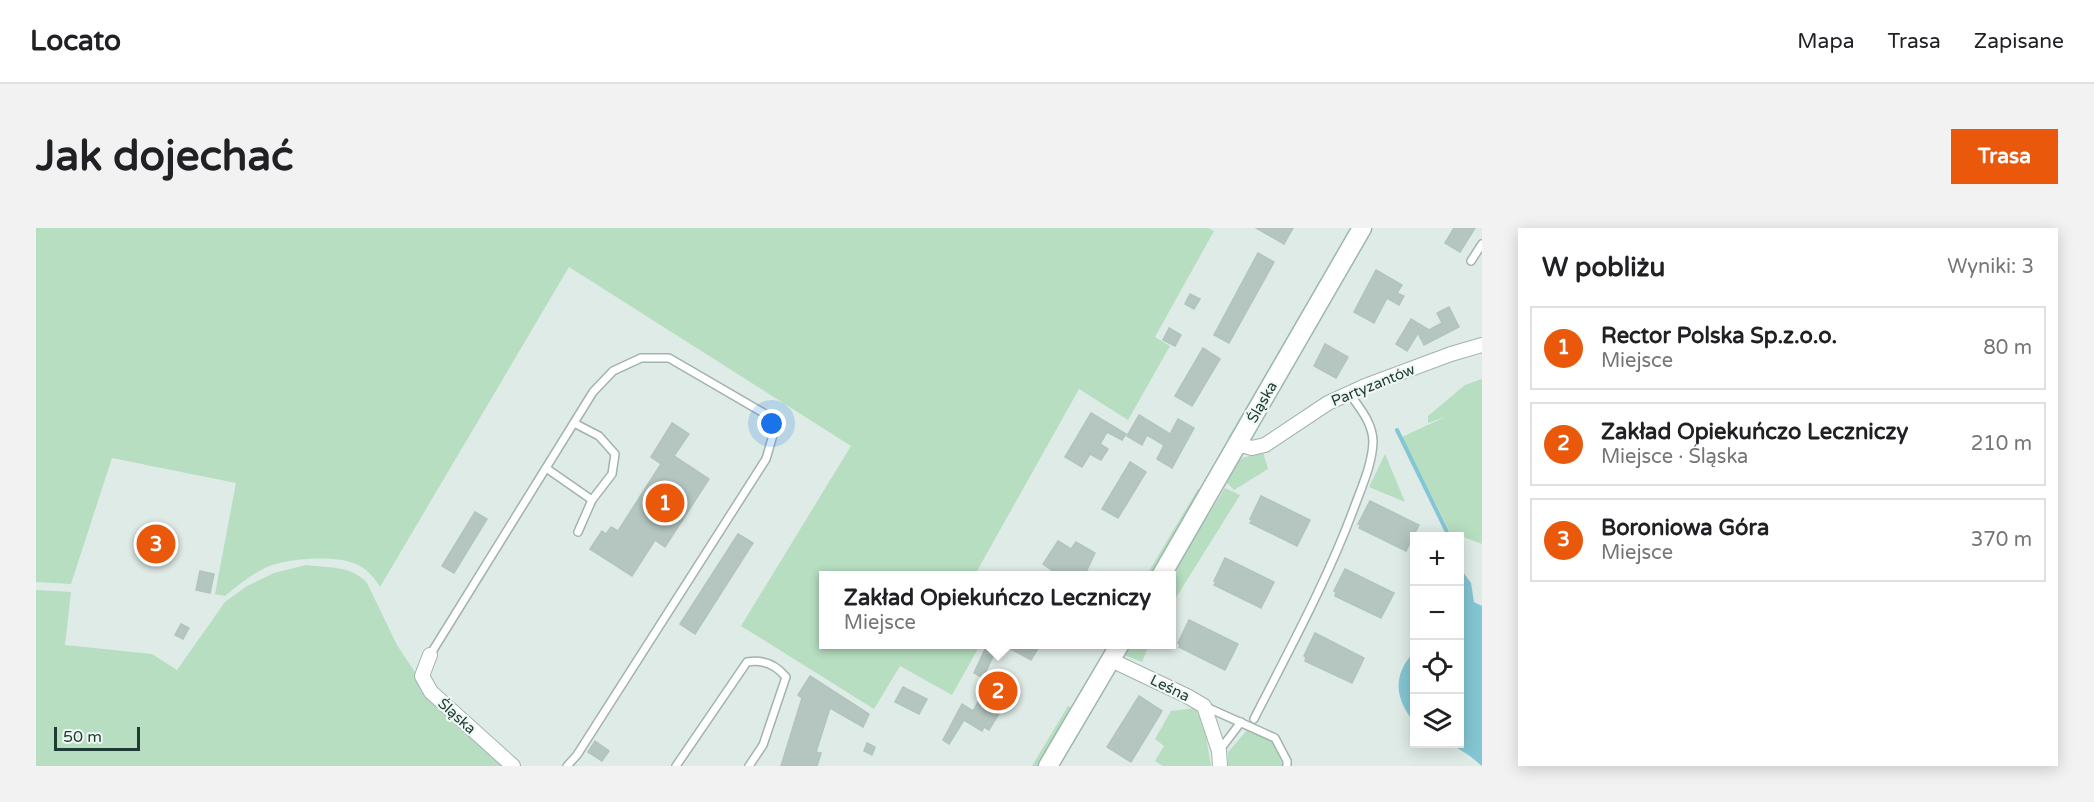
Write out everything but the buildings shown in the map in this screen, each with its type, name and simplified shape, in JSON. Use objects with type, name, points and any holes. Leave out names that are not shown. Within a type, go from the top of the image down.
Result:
[{"type":"main road","name":"Śląska","points":[[1164,571],[1362,228]]},
{"type":"main road","points":[[1048,766],[1115,652]]},
{"type":"street","name":"Partyzantów","points":[[1237,444],[1252,448],[1265,445],[1328,403],[1349,393],[1451,354],[1482,345]]},
{"type":"street","name":"Leśna","points":[[1115,652],[1204,706],[1219,751],[1220,766]]},
{"type":"street","name":"Śląska","points":[[430,655],[422,676],[431,692],[513,766]]},
{"type":"lane","points":[[1471,261],[1482,244]]},
{"type":"lane","points":[[430,655],[593,392],[613,371],[641,358],[669,358],[767,415],[773,435],[766,459],[577,755],[567,766]]},
{"type":"lane","points":[[1254,719],[1344,536],[1370,466],[1372,431],[1349,393]]},
{"type":"lane","points":[[574,423],[599,436],[615,454],[612,474],[592,500],[578,532]]},
{"type":"lane","points":[[546,468],[592,500]]},
{"type":"lane","points":[[676,766],[747,662],[755,660],[777,666],[786,676],[763,745],[749,766]]},
{"type":"lane","points":[[1204,706],[1275,738],[1287,761],[1287,766]]},
{"type":"lane","points":[[1219,751],[1241,722]]},
{"type":"green space","points":[[36,228],[1208,228],[1214,231],[1155,337],[1170,346],[1128,420],[1079,389],[977,571],[819,571],[819,649],[978,649],[952,695],[900,666],[874,709],[741,626],[851,446],[569,267],[380,587],[370,574],[356,564],[338,559],[315,558],[272,565],[253,575],[225,596],[215,594],[236,483],[112,458],[71,584],[36,582]]},
{"type":"green space","points":[[1321,279],[1326,283],[1235,440],[1228,438]]},
{"type":"green space","points":[[1482,379],[1482,544],[1464,537],[1464,532],[1450,532],[1402,437],[1445,417],[1428,423],[1428,416],[1465,385]]},
{"type":"green space","points":[[1263,452],[1268,469],[1234,490],[1225,481],[1242,458]]},
{"type":"green space","points":[[1385,454],[1405,502],[1369,487]]},
{"type":"green space","points":[[1225,488],[1240,495],[1176,598],[1176,571],[1174,571]]},
{"type":"green space","points":[[1198,489],[1204,494],[1158,571],[1149,571]]},
{"type":"green space","points":[[306,565],[347,570],[367,583],[397,645],[418,677],[504,766],[36,766],[36,590],[71,592],[65,645],[152,654],[177,670],[225,602],[247,586],[274,573]]},
{"type":"green space","points":[[1125,649],[1147,649],[1142,662],[1122,654]]},
{"type":"green space","points":[[1068,706],[1076,710],[1042,766],[1032,766]]},
{"type":"green space","points":[[1196,708],[1206,737],[1211,766],[1163,766],[1155,761],[1164,746],[1155,739],[1171,711]]},
{"type":"green space","points":[[1249,728],[1272,740],[1283,766],[1228,766],[1228,752]]},
{"type":"water","points":[[1464,573],[1471,583],[1474,602],[1482,606],[1482,766],[1457,748],[1464,748]]},
{"type":"water","points":[[1410,657],[1410,716],[1403,705],[1399,687],[1399,678]]},
{"type":"waterway","points":[[1397,430],[1447,532]]},
{"type":"place","name":"Rector Polska Sp.z.o.o.","points":[[665,503]]},
{"type":"place","name":"Boroniowa Góra","points":[[156,544]]},
{"type":"place","name":"Zakład Opiekuńczo Leczniczy","points":[[998,691]]}]
